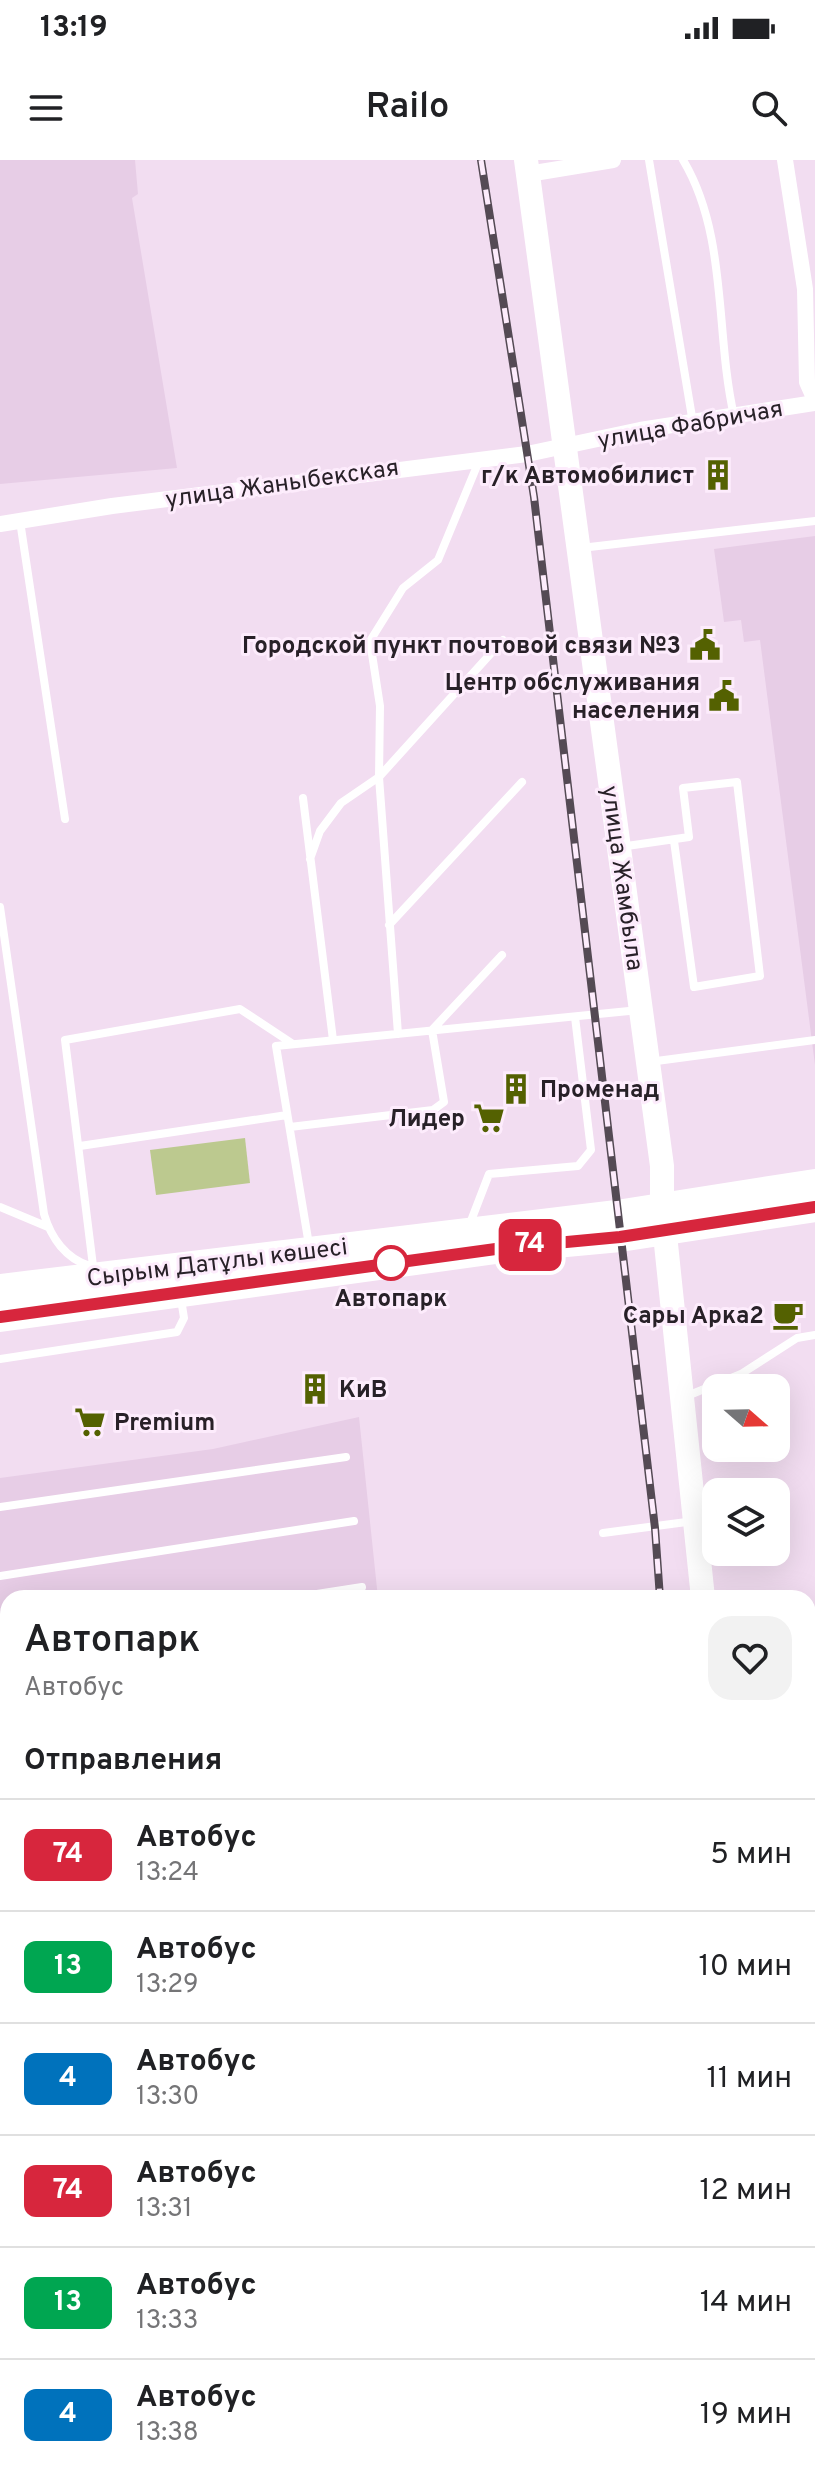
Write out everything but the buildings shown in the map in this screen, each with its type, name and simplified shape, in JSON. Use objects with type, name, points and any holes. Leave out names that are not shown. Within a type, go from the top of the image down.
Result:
[{"type":"highway","name":"Сырым Датұлы көшесі","points":[[0,1317],[663,1218],[815,1184]]},
{"type":"highway","name":"Сырым Датұлы көшесі","points":[[0,1289],[94,1273],[617,1215],[663,1218],[815,1207]]},
{"type":"street","points":[[527,167],[613,160]]},
{"type":"street","points":[[785,160],[805,289],[807,382],[815,402]]},
{"type":"street","name":"улица Жамбыла","points":[[527,167],[662,1166],[663,1218],[702,1590]]},
{"type":"street","name":"улица Фабричая","points":[[565,445],[815,402]]},
{"type":"street","name":"улица Жаныбекская","points":[[6,520],[481,457],[527,454],[565,445]]},
{"type":"lane","points":[[649,160],[693,423]]},
{"type":"lane","points":[[683,160],[697,183],[715,261],[725,376],[734,416]]},
{"type":"lane","points":[[398,1034],[379,777],[380,706],[370,641],[403,588],[438,560],[481,457]]},
{"type":"lane","points":[[6,520],[65,819]]},
{"type":"lane","points":[[578,548],[815,521]]},
{"type":"lane","points":[[310,859],[320,831],[341,803],[379,777],[503,640]]},
{"type":"lane","points":[[389,925],[522,782]]},
{"type":"lane","points":[[619,847],[689,837],[683,788],[737,782],[760,976],[694,987],[674,841]]},
{"type":"lane","points":[[303,798],[333,1040]]},
{"type":"lane","points":[[0,907],[48,1227],[65,1254],[94,1273]]},
{"type":"lane","points":[[432,1030],[502,955]]},
{"type":"lane","points":[[94,1273],[65,1040],[240,1009],[293,1044]]},
{"type":"lane","points":[[310,1249],[276,1046],[641,1010]]},
{"type":"lane","points":[[466,1232],[489,1174],[578,1166],[591,1150],[575,1017]]},
{"type":"lane","points":[[290,1127],[433,1110],[444,1102],[432,1030]]},
{"type":"lane","points":[[648,1062],[815,1040]]},
{"type":"lane","points":[[80,1146],[287,1115]]},
{"type":"lane","points":[[0,1207],[48,1227]]},
{"type":"lane","points":[[0,1359],[177,1332],[184,1318],[180,1292]]},
{"type":"lane","points":[[682,1398],[741,1374],[797,1338],[815,1335]]},
{"type":"lane","points":[[0,1507],[346,1457]]},
{"type":"lane","points":[[0,1576],[354,1521]]},
{"type":"lane","points":[[603,1533],[695,1521]]},
{"type":"lane","points":[[343,1590],[362,1587]]},
{"type":"shaded area","points":[[0,160],[135,160],[138,194],[132,198],[177,468],[0,484]]},
{"type":"shaded area","points":[[815,536],[815,1065],[760,640],[744,642],[741,620],[724,622],[714,549]]},
{"type":"shaded area","points":[[359,1417],[377,1590],[0,1590],[0,1478],[213,1449]]},
{"type":"green space","points":[[245,1138],[250,1183],[156,1195],[150,1150]]},
{"type":"railway","points":[[481,160],[534,497],[655,1528],[659,1590]]},
{"type":"bus line","name":"74","points":[[0,1317],[503,1248],[620,1237],[815,1207]]},
{"type":"place","name":"г/к Автомобилист","points":[[718,475]]},
{"type":"place","name":"Городской пункт почтовой связи №3","points":[[705,645]]},
{"type":"place","name":"Центр обслуживания наcеления","points":[[724,696]]},
{"type":"place","name":"Променад","points":[[516,1089]]},
{"type":"place","name":"Лидер","points":[[489,1118]]},
{"type":"place","name":"Автопарк","points":[[391,1263]]},
{"type":"place","name":"Сары Арка2","points":[[788,1315]]},
{"type":"place","name":"КиВ","points":[[315,1389]]},
{"type":"place","name":"Premium","points":[[90,1422]]}]
